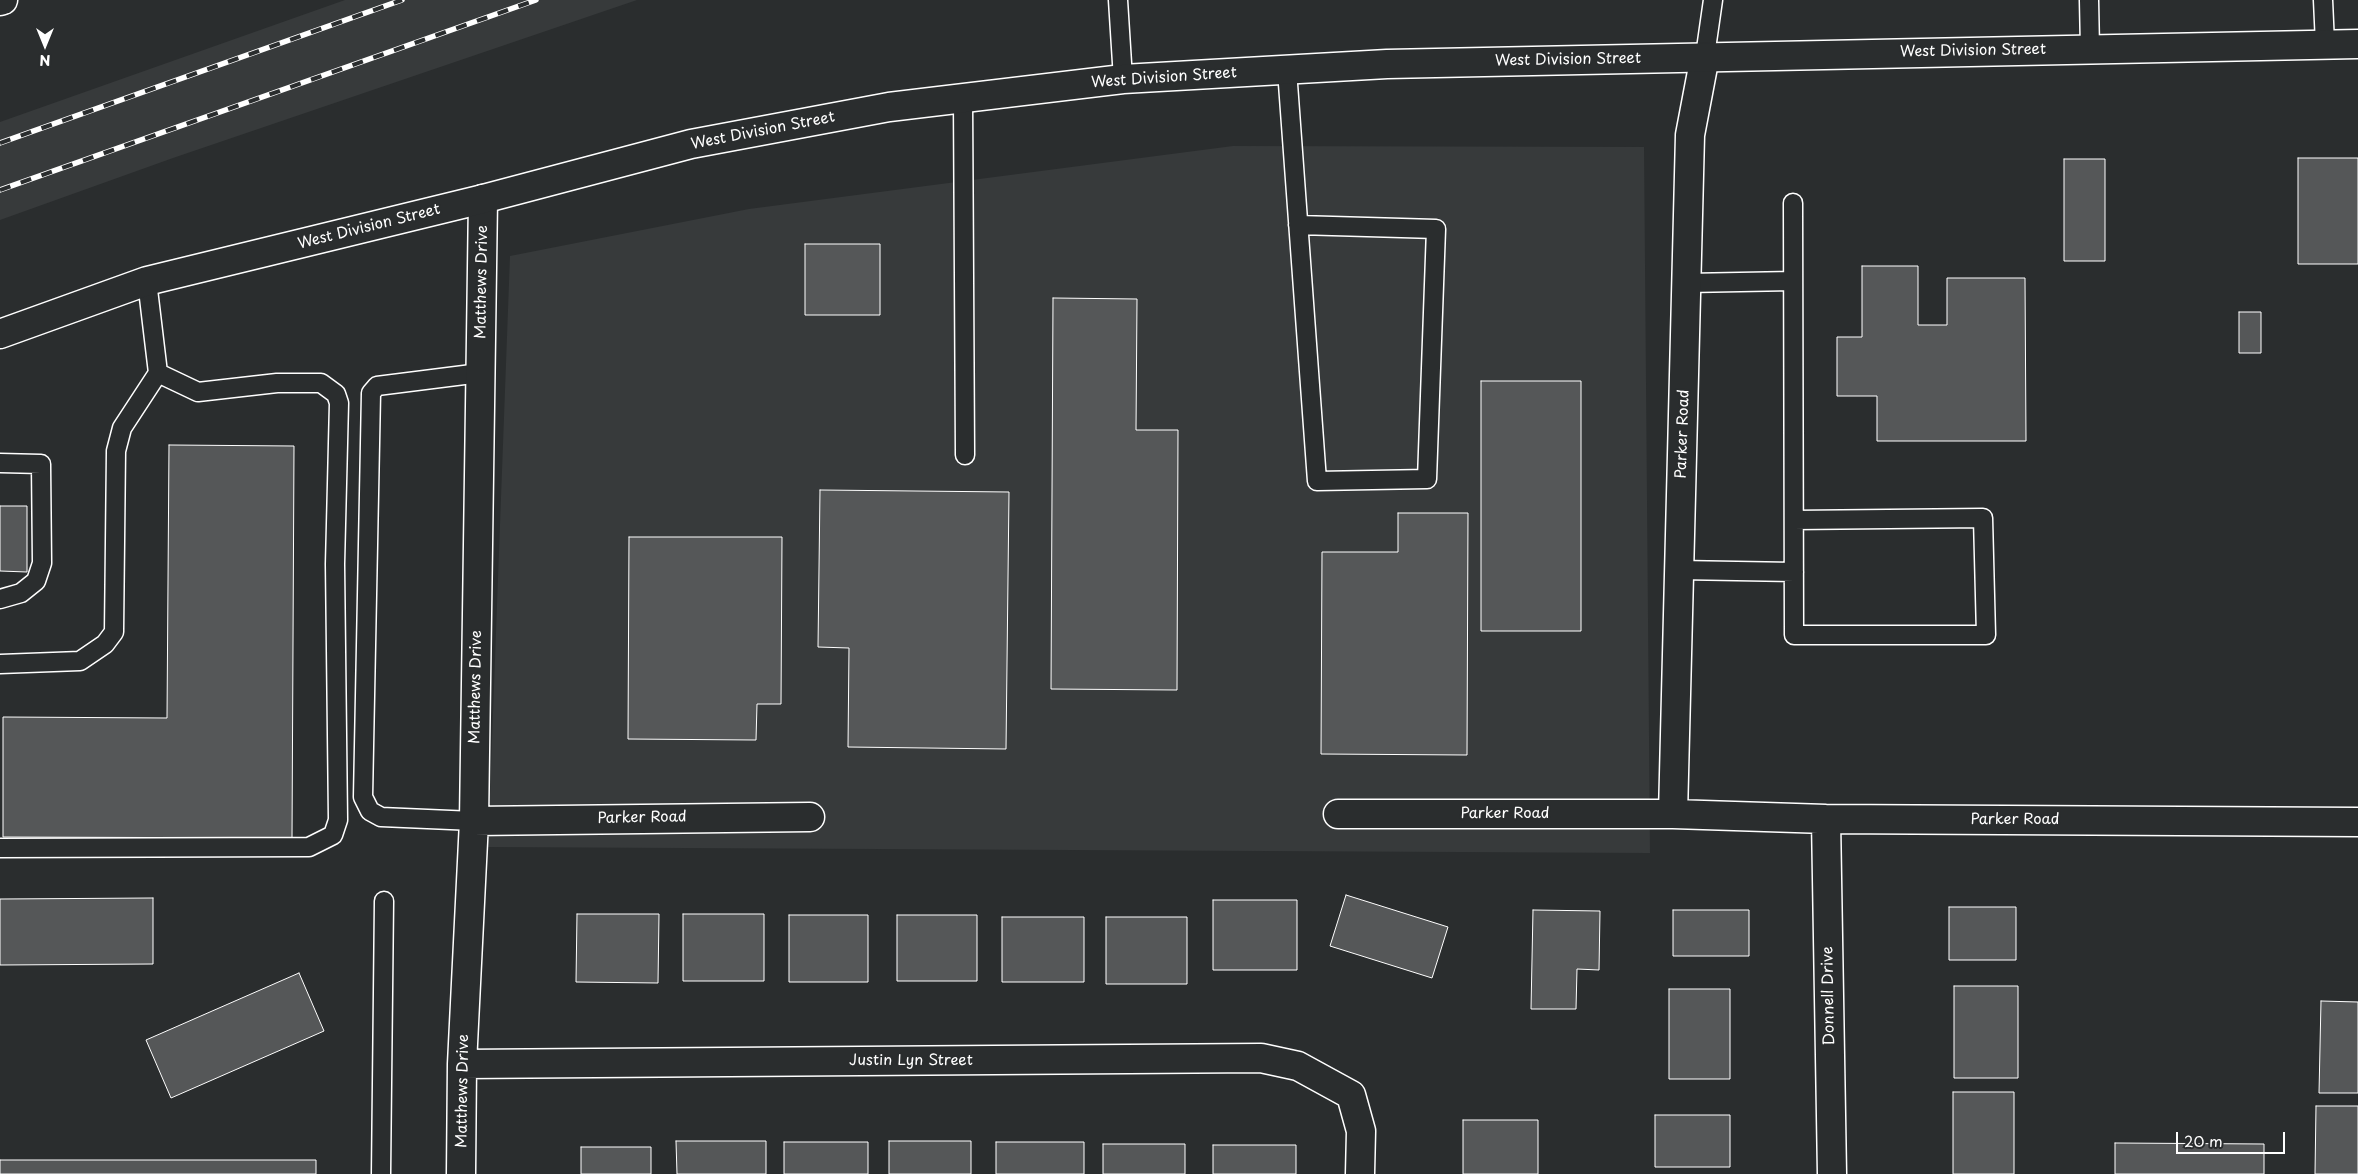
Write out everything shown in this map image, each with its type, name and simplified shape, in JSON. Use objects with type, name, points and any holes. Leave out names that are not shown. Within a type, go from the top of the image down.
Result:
[{"type":"street","name":"West Division Street","points":[[0,334],[147,281],[483,199],[691,144],[889,107],[1123,80],[1388,64],[2358,44]]},
{"type":"street","name":"Parker Road","points":[[1673,814],[1690,135],[1704,56]]},
{"type":"street","name":"Matthews Drive","points":[[462,1174],[462,1064],[474,821],[483,199]]},
{"type":"street","name":"Parker Road","points":[[1338,814],[1673,814],[1826,819],[2358,822]]},
{"type":"street","name":"Parker Road","points":[[474,821],[810,816]]},
{"type":"street","name":"Donnell Drive","points":[[1826,819],[1832,1174]]},
{"type":"street","name":"Justin Lyn Street","points":[[462,1064],[1261,1058],[1298,1066],[1351,1095],[1361,1130],[1360,1174]]},
{"type":"lane","points":[[1118,0],[1123,80]]},
{"type":"lane","points":[[1704,56],[1713,0]]},
{"type":"lane","points":[[2089,0],[2090,49]]},
{"type":"lane","points":[[2323,0],[2325,44]]},
{"type":"lane","points":[[1286,70],[1317,481],[1427,479],[1436,229],[1298,225]]},
{"type":"lane","points":[[963,99],[965,455]]},
{"type":"lane","points":[[1793,202],[1794,635],[1986,635],[1983,518],[1794,520]]},
{"type":"lane","points":[[0,664],[80,661],[105,644],[114,632],[116,451],[122,428],[158,374],[147,281]]},
{"type":"lane","points":[[1687,283],[1793,281]]},
{"type":"lane","points":[[0,848],[308,848],[333,835],[338,820],[335,564],[339,402],[336,394],[321,383],[277,383],[198,392],[158,374]]},
{"type":"lane","points":[[474,821],[381,817],[370,811],[363,797],[363,787],[371,394],[377,386],[480,374]]},
{"type":"lane","points":[[0,464],[41,464],[42,563],[36,581],[21,594],[0,599]]},
{"type":"lane","points":[[1679,570],[1794,572]]},
{"type":"lane","points":[[382,1174],[384,901]]},
{"type":"shaded area","points":[[345,0],[637,0],[173,158],[0,220],[0,122]]},
{"type":"shaded area","points":[[1233,146],[1644,147],[1650,853],[488,847],[510,256],[749,209]]},
{"type":"building","points":[[2298,158],[2358,158],[2358,264],[2298,264]]},
{"type":"building","points":[[2064,159],[2105,159],[2105,261],[2064,261]]},
{"type":"building","points":[[805,244],[880,244],[880,315],[805,315]]},
{"type":"building","points":[[1862,266],[1918,266],[1918,325],[1947,325],[1947,278],[2025,278],[2026,441],[1877,441],[1877,396],[1837,396],[1837,337],[1862,337]]},
{"type":"building","points":[[1053,298],[1137,299],[1136,430],[1178,430],[1177,690],[1051,689]]},
{"type":"building","points":[[2239,312],[2261,312],[2261,353],[2239,353]]},
{"type":"building","points":[[1481,381],[1581,381],[1581,631],[1481,631]]},
{"type":"building","points":[[169,445],[294,446],[292,838],[3,837],[3,717],[167,718]]},
{"type":"building","points":[[820,490],[1009,492],[1006,749],[848,747],[849,648],[818,647]]},
{"type":"building","points":[[0,506],[27,506],[27,572],[0,571]]},
{"type":"building","points":[[1398,513],[1468,513],[1467,755],[1321,754],[1322,552],[1398,552]]},
{"type":"building","points":[[629,537],[782,537],[781,704],[757,704],[756,740],[628,739]]},
{"type":"building","points":[[1346,895],[1448,927],[1432,978],[1330,946]]},
{"type":"building","points":[[153,898],[153,964],[0,965],[0,899]]},
{"type":"building","points":[[1213,900],[1297,900],[1297,970],[1213,970]]},
{"type":"building","points":[[1949,907],[2016,907],[2016,960],[1949,960]]},
{"type":"building","points":[[1533,910],[1600,911],[1599,970],[1577,969],[1576,1009],[1531,1009]]},
{"type":"building","points":[[1673,910],[1749,910],[1749,956],[1673,956]]},
{"type":"building","points":[[577,914],[659,914],[658,983],[576,982]]},
{"type":"building","points":[[683,914],[764,914],[764,981],[683,981]]},
{"type":"building","points":[[789,915],[868,915],[868,982],[789,982]]},
{"type":"building","points":[[897,915],[977,915],[977,981],[897,981]]},
{"type":"building","points":[[1002,917],[1084,917],[1084,982],[1002,982]]},
{"type":"building","points":[[1106,917],[1187,917],[1187,984],[1106,984]]},
{"type":"building","points":[[299,973],[324,1031],[171,1098],[146,1040]]},
{"type":"building","points":[[1954,986],[2018,986],[2018,1078],[1954,1078]]},
{"type":"building","points":[[1669,989],[1730,989],[1730,1079],[1669,1079]]},
{"type":"building","points":[[2321,1001],[2358,1002],[2358,1093],[2319,1093]]},
{"type":"building","points":[[1953,1092],[2014,1092],[2014,1174],[1953,1174]]},
{"type":"building","points":[[2316,1106],[2358,1106],[2358,1174],[2315,1174]]},
{"type":"building","points":[[1655,1115],[1730,1115],[1730,1167],[1655,1167]]},
{"type":"building","points":[[1463,1120],[1538,1120],[1538,1174],[1463,1174]]},
{"type":"building","points":[[676,1141],[766,1141],[766,1174],[677,1174]]},
{"type":"building","points":[[889,1141],[971,1141],[971,1174],[889,1174]]},
{"type":"building","points":[[784,1142],[868,1142],[868,1174],[784,1174]]},
{"type":"building","points":[[996,1142],[1084,1142],[1084,1174],[996,1174]]},
{"type":"building","points":[[2115,1143],[2264,1144],[2264,1174],[2115,1174]]},
{"type":"building","points":[[1103,1144],[1185,1144],[1185,1174],[1103,1174]]},
{"type":"building","points":[[1213,1145],[1296,1145],[1296,1174],[1213,1174]]},
{"type":"building","points":[[581,1147],[651,1147],[651,1174],[581,1174]]},
{"type":"building","points":[[0,1160],[316,1160],[316,1174],[0,1174]]},
{"type":"railway","points":[[0,143],[402,0]]},
{"type":"railway","points":[[0,190],[536,0]]}]
